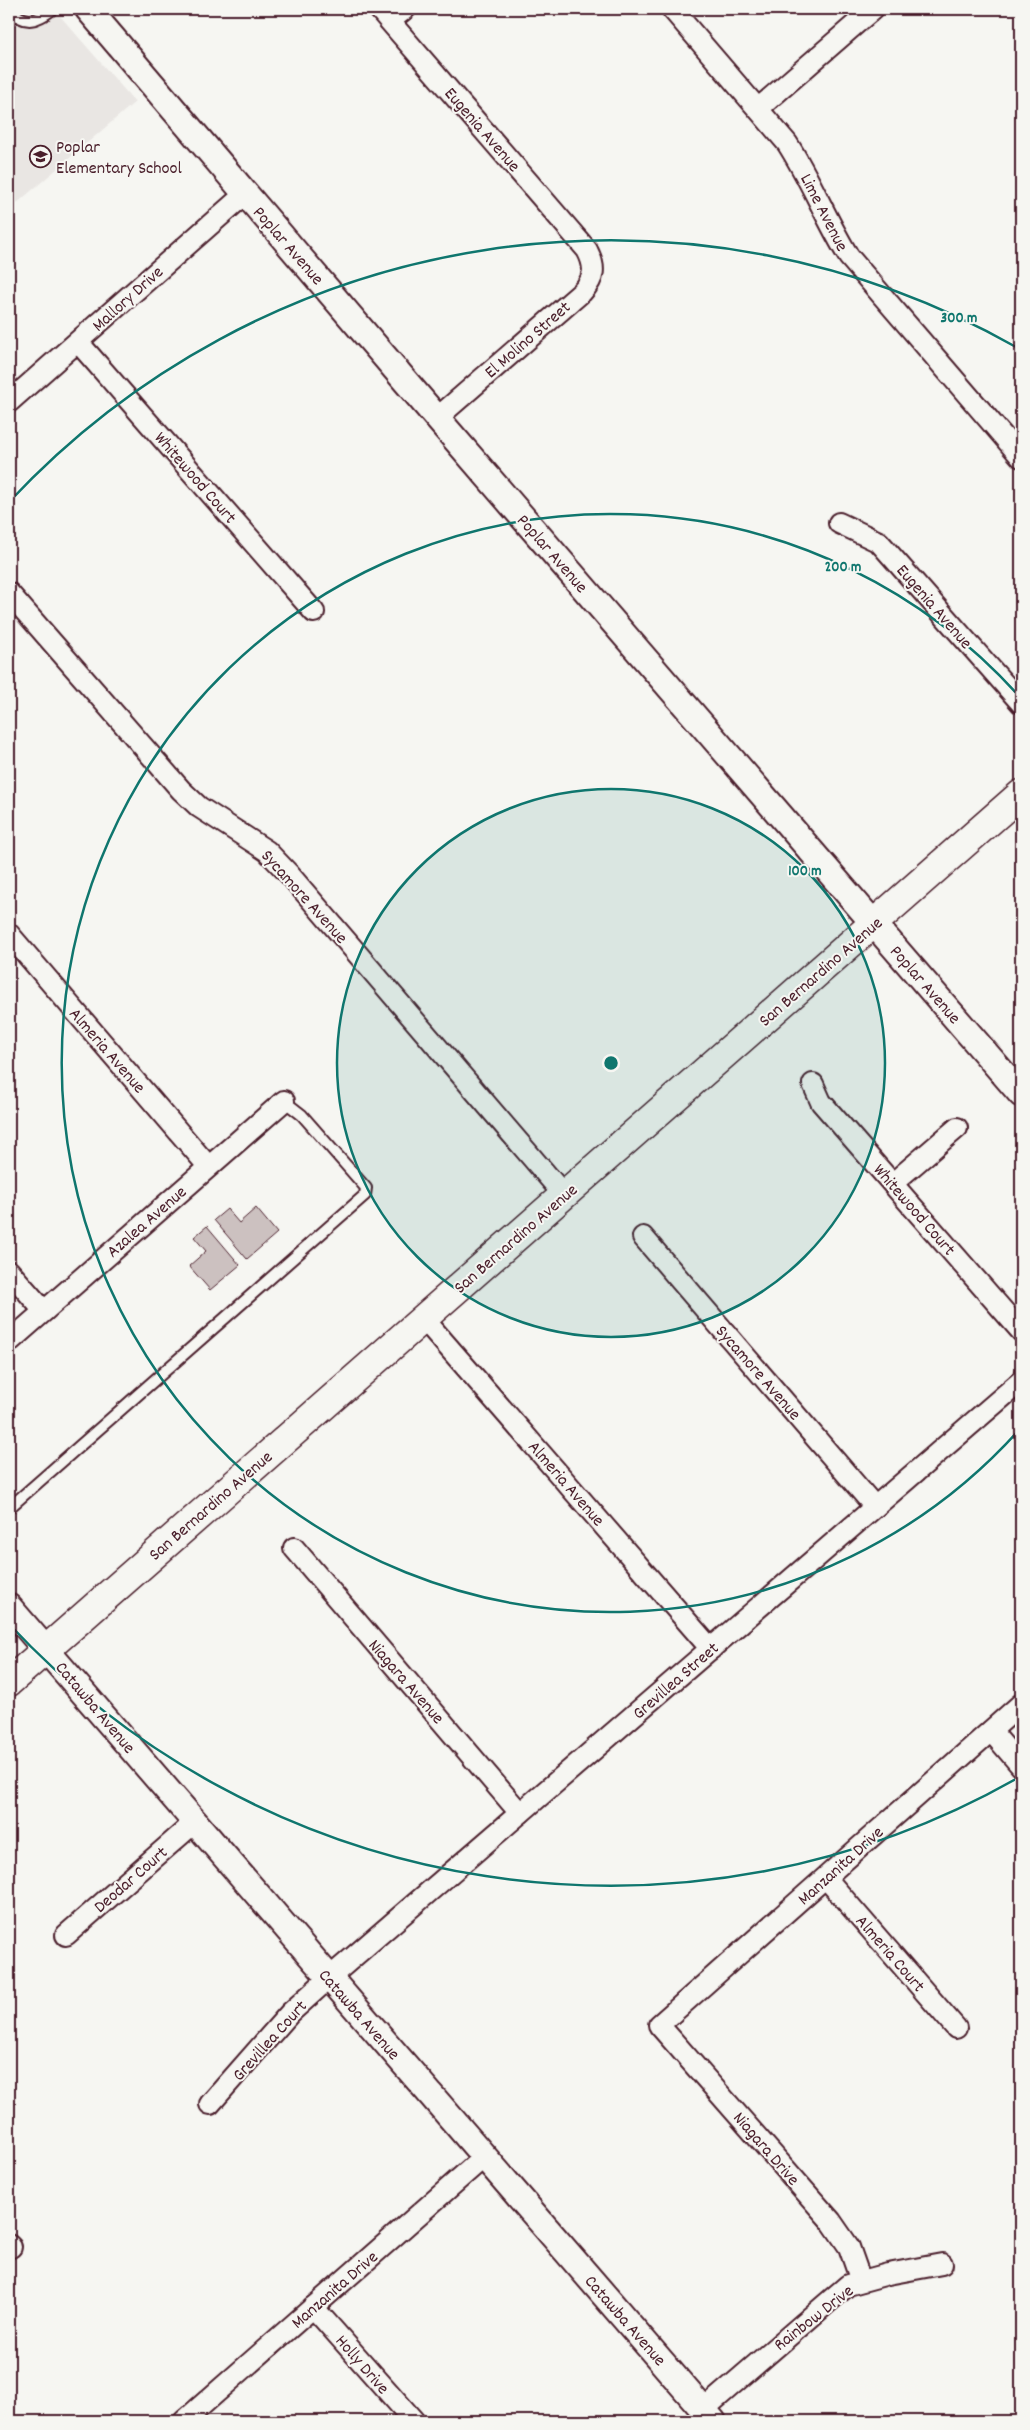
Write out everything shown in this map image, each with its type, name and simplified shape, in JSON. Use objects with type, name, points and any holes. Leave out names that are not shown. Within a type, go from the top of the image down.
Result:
[{"type":"main road","name":"San Bernardino Avenue","points":[[9,1682],[1021,794]]},
{"type":"street","name":"Poplar Avenue","points":[[88,9],[437,418],[1021,1094]]},
{"type":"street","name":"Lime Avenue","points":[[672,9],[759,108],[800,163],[834,234],[849,257],[1021,457]]},
{"type":"street","points":[[759,108],[872,9]]},
{"type":"street","name":"Eugenia Avenue","points":[[392,13],[588,250]]},
{"type":"street","name":"Mallory Drive","points":[[9,402],[245,194]]},
{"type":"street","name":"El Molino Street","points":[[437,418],[590,283],[594,272],[593,260],[588,250]]},
{"type":"street","name":"Whitewood Court","points":[[78,342],[314,612]]},
{"type":"street","name":"Eugenia Avenue","points":[[839,523],[879,542],[1021,703]]},
{"type":"street","name":"Sycamore Avenue","points":[[9,593],[181,790],[199,807],[267,851],[564,1195]]},
{"type":"street","name":"Almeria Avenue","points":[[9,934],[208,1166]]},
{"type":"street","name":"Whitewood Court","points":[[812,1084],[821,1102],[1021,1331]]},
{"type":"street","name":"Azalea Avenue","points":[[9,1342],[284,1101]]},
{"type":"street","points":[[893,1183],[957,1128]]},
{"type":"street","name":"Sycamore Avenue","points":[[643,1237],[875,1508]]},
{"type":"street","points":[[9,1271],[44,1311]]},
{"type":"street","name":"Almeria Avenue","points":[[423,1318],[711,1649]]},
{"type":"street","name":"Grevillea Street","points":[[328,1978],[1021,1381]]},
{"type":"street","name":"Niagara Avenue","points":[[294,1548],[520,1813]]},
{"type":"street","name":"Catawba Avenue","points":[[9,1607],[47,1648],[194,1823],[708,2416]]},
{"type":"street","name":"Manzanita Drive","points":[[659,2025],[1021,1704]]},
{"type":"street","points":[[991,1731],[1021,1766]]},
{"type":"street","name":"Deodar Court","points":[[66,1935],[194,1823]]},
{"type":"street","name":"Almeria Court","points":[[826,1878],[956,2028]]},
{"type":"street","name":"Grevillea Court","points":[[210,2104],[290,2013],[328,1978]]},
{"type":"street","name":"Niagara Drive","points":[[659,2025],[831,2221],[849,2247],[861,2281]]},
{"type":"street","name":"Manzanita Drive","points":[[184,2421],[484,2157]]},
{"type":"street","name":"Rainbow Drive","points":[[708,2416],[827,2301],[848,2285],[942,2264]]},
{"type":"street","name":"Holly Drive","points":[[313,2307],[414,2421]]},
{"type":"lane","points":[[10,9],[23,19],[40,19],[52,9]]},
{"type":"lane","points":[[9,1508],[365,1195],[366,1188],[302,1115],[284,1101]]},
{"type":"shaded area","name":"Poplar Elementary School","points":[[9,9],[54,9],[135,102],[9,210]]},
{"type":"building","points":[[256,1208],[277,1233],[247,1259],[214,1220],[227,1209],[239,1223]]},
{"type":"building","points":[[207,1226],[240,1265],[210,1290],[189,1266],[206,1251],[194,1237]]},
{"type":"place","name":"Poplar Elementary School","points":[[40,156]]}]
